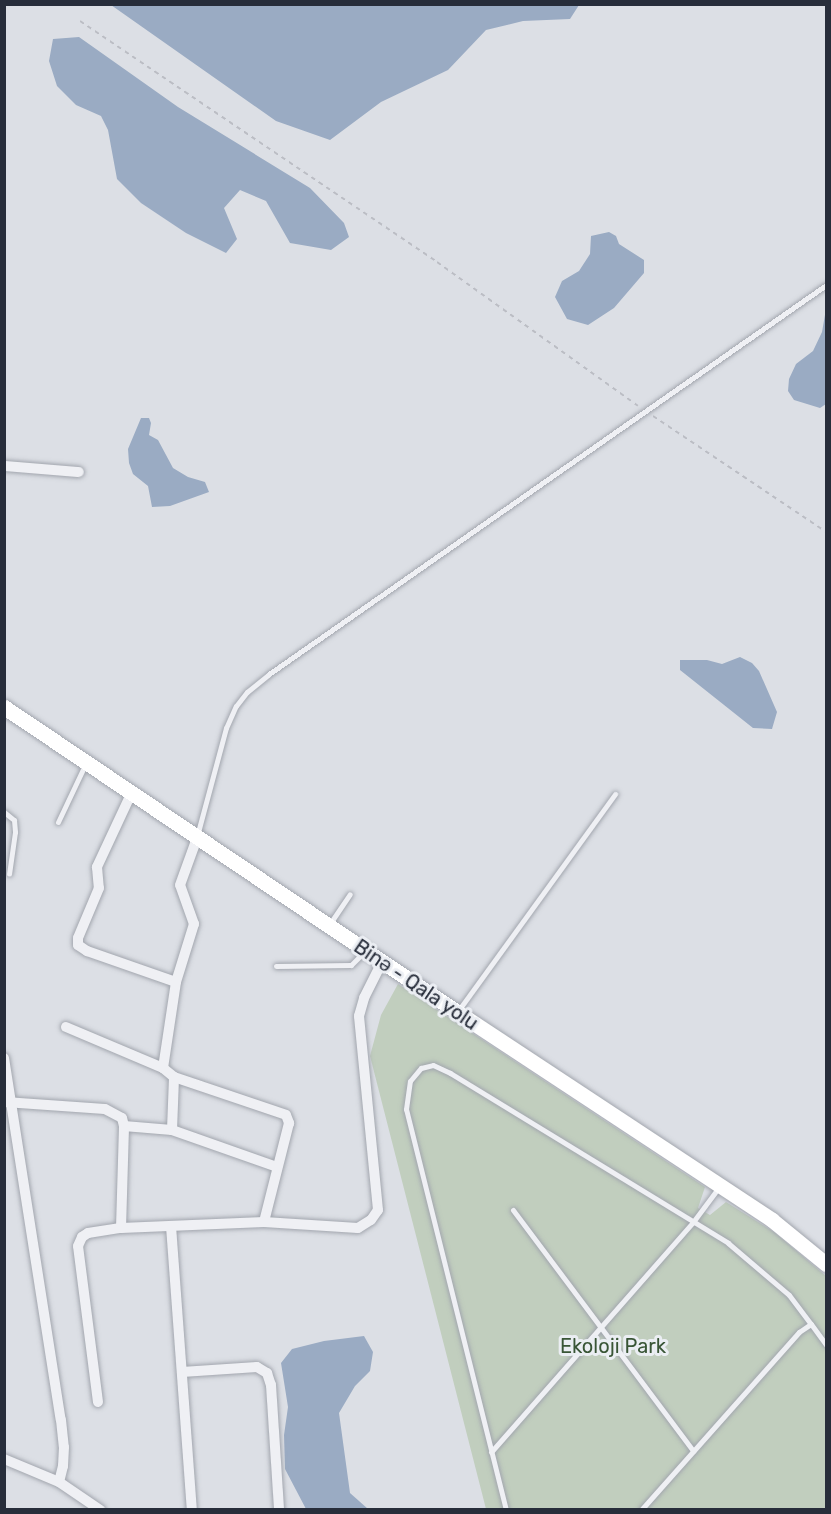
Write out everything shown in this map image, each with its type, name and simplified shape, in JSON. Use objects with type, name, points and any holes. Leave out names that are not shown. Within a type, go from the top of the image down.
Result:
[{"type":"main road","name":"Binə - Qala yolu","points":[[4,707],[365,951],[720,1185],[787,1231],[826,1263]]},
{"type":"street","points":[[4,466],[79,472]]},
{"type":"street","points":[[131,794],[96,867],[99,888],[78,938],[78,945],[87,951],[176,982]]},
{"type":"street","points":[[163,1068],[176,982],[194,924],[180,885],[197,838]]},
{"type":"street","points":[[98,1402],[78,1245],[82,1237],[88,1233],[121,1228],[264,1222],[357,1228],[371,1220],[378,1210],[359,1016],[364,998],[382,962]]},
{"type":"street","points":[[66,1028],[163,1068],[174,1077],[286,1115],[289,1123],[264,1222]]},
{"type":"street","points":[[4,1058],[8,1103],[61,1420],[64,1457],[59,1482]]},
{"type":"street","points":[[172,1130],[174,1077]]},
{"type":"street","points":[[8,1103],[93,1106],[114,1112],[122,1118],[124,1126],[121,1228]]},
{"type":"street","points":[[124,1126],[172,1130],[277,1167]]},
{"type":"street","points":[[171,1226],[192,1509]]},
{"type":"street","points":[[182,1372],[257,1367],[267,1373],[271,1385],[279,1509]]},
{"type":"street","points":[[4,1459],[59,1482],[100,1509]]},
{"type":"lane","points":[[197,838],[226,728],[236,706],[247,692],[269,674],[826,285]]},
{"type":"lane","points":[[58,822],[86,764]]},
{"type":"lane","points":[[457,1012],[615,794]]},
{"type":"lane","points":[[4,812],[14,820],[15,832],[9,874]]},
{"type":"lane","points":[[328,926],[350,894]]},
{"type":"lane","points":[[276,966],[351,965],[365,951]]},
{"type":"lane","points":[[506,1509],[406,1109],[410,1081],[421,1068],[433,1065],[450,1073],[728,1243],[780,1288],[826,1345]]},
{"type":"lane","points":[[491,1452],[693,1222],[720,1185]]},
{"type":"lane","points":[[513,1210],[693,1451]]},
{"type":"lane","points":[[641,1509],[799,1332],[811,1324]]},
{"type":"path","points":[[80,21],[437,262],[647,412],[826,532]]},
{"type":"green space","name":"Ekoloji Park","points":[[398,984],[705,1187],[698,1208],[710,1215],[726,1202],[774,1232],[826,1276],[826,1509],[486,1509],[370,1056],[381,1015]]},
{"type":"water","points":[[111,5],[579,5],[570,19],[523,21],[486,30],[448,70],[381,102],[330,140],[276,121]]},
{"type":"water","points":[[79,37],[178,107],[310,188],[344,223],[349,237],[331,250],[290,243],[266,201],[240,190],[224,208],[237,239],[226,253],[186,233],[141,203],[117,179],[108,130],[101,116],[76,105],[57,86],[49,61],[53,39]]},
{"type":"water","points":[[609,232],[616,236],[619,244],[644,260],[644,273],[614,308],[588,325],[567,319],[555,297],[562,281],[579,271],[590,254],[591,236]]},
{"type":"water","points":[[826,309],[826,404],[820,408],[794,400],[788,391],[789,379],[796,364],[813,351],[822,332]]},
{"type":"water","points":[[141,418],[149,418],[151,423],[149,435],[158,440],[173,468],[188,477],[205,482],[209,492],[170,506],[152,507],[148,486],[133,474],[129,463],[128,449]]},
{"type":"water","points":[[740,657],[752,663],[759,671],[777,712],[772,729],[753,728],[680,670],[680,660],[707,660],[722,664]]},
{"type":"water","points":[[364,1336],[373,1352],[370,1371],[355,1386],[339,1413],[350,1493],[368,1509],[306,1509],[285,1469],[284,1435],[288,1407],[281,1363],[292,1349],[324,1341]]}]
